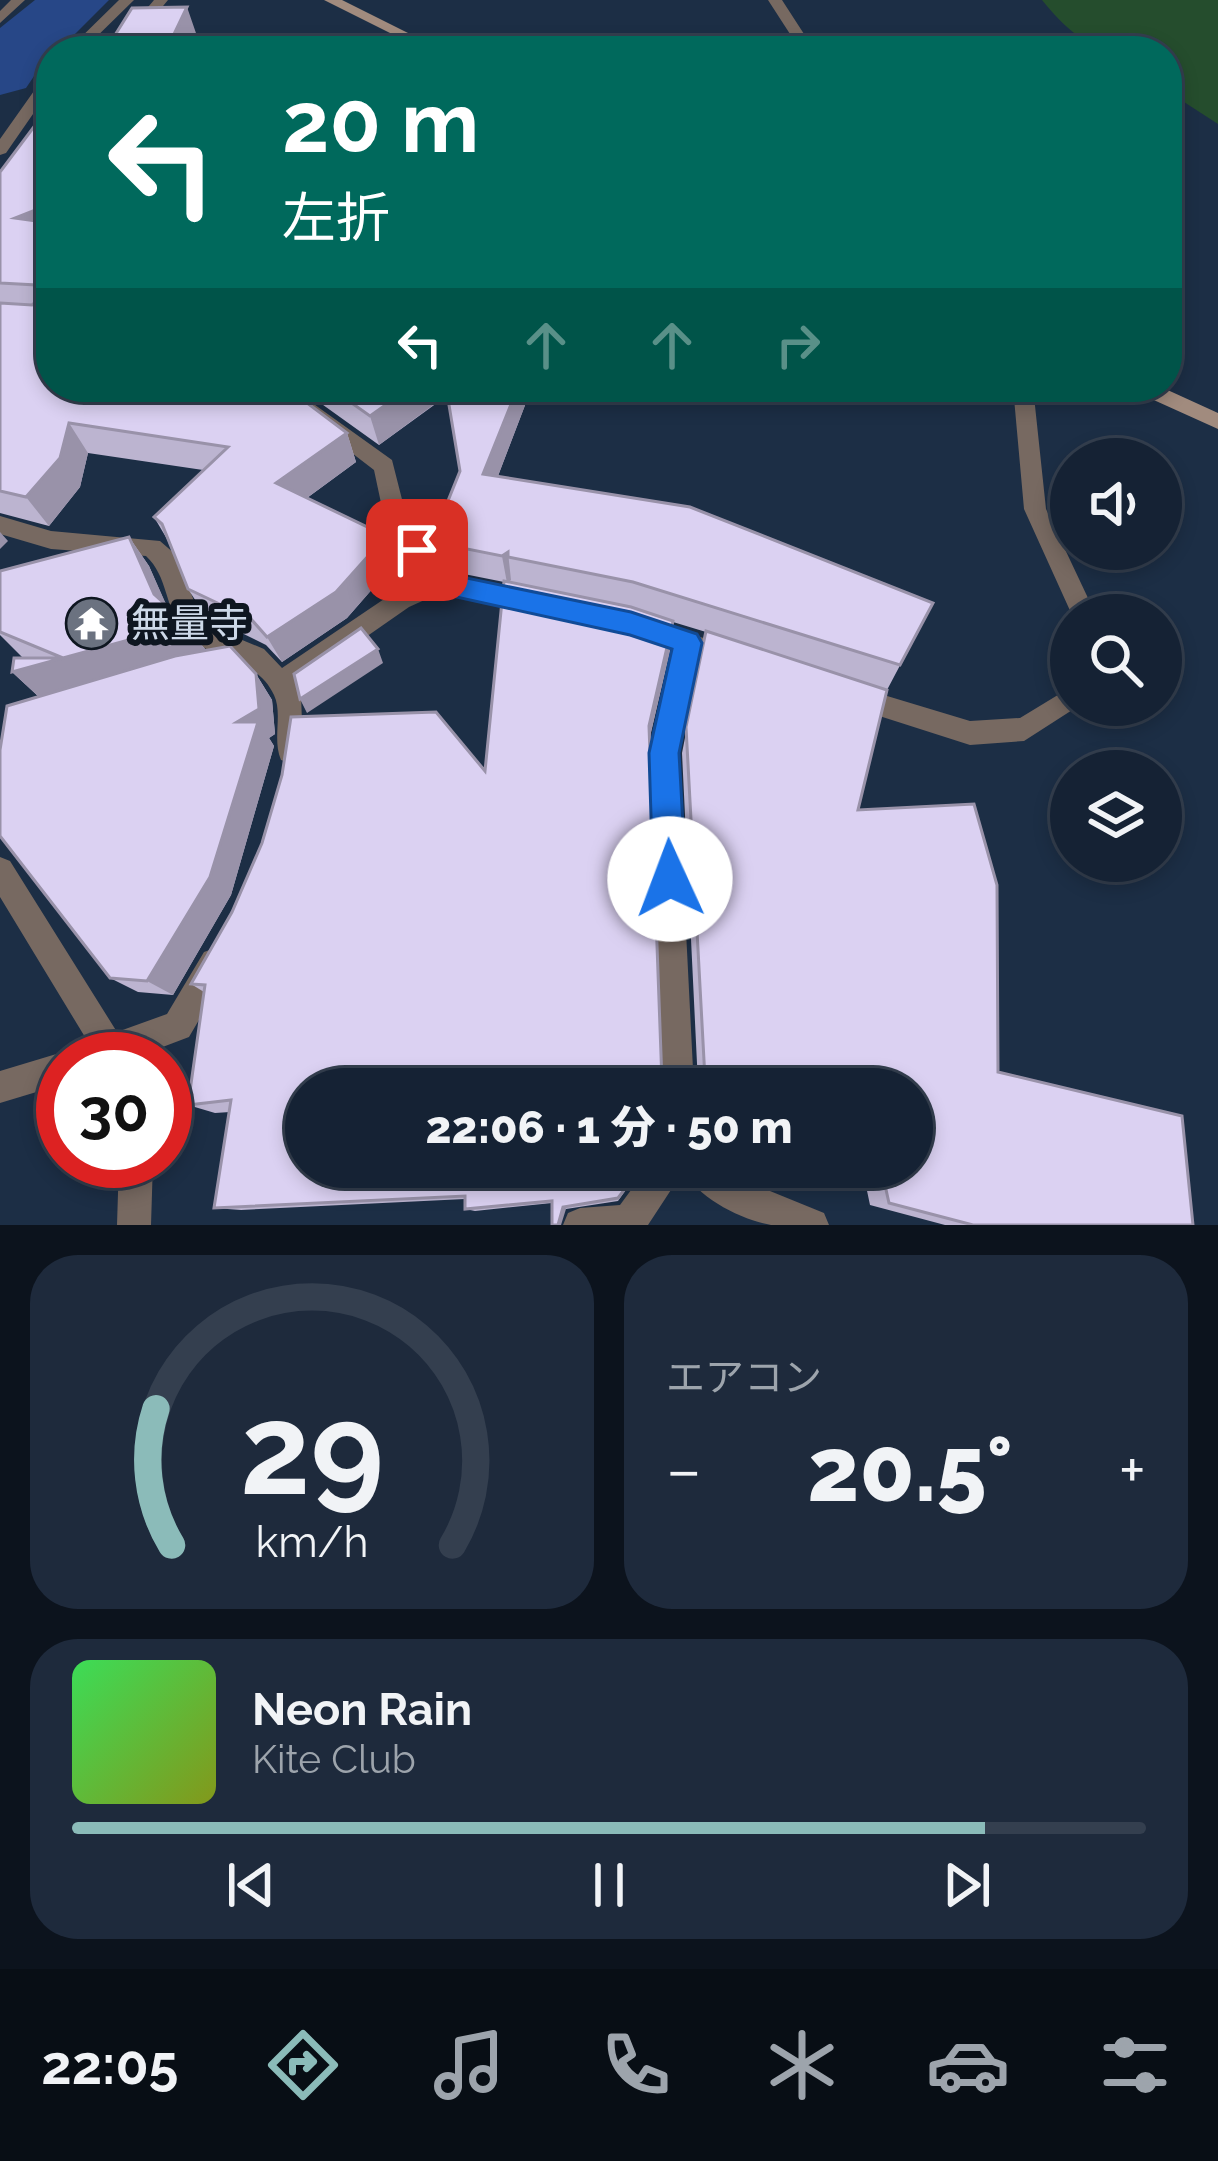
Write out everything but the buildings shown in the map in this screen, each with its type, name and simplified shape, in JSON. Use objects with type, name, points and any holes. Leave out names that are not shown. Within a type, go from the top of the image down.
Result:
[{"type":"main road","points":[[331,0],[405,36]]},
{"type":"main road","points":[[1175,402],[1218,422]]},
{"type":"street","points":[[0,19],[18,0]]},
{"type":"street","points":[[90,36],[127,0]]},
{"type":"street","points":[[131,36],[161,0]]},
{"type":"street","points":[[775,0],[798,36]]},
{"type":"street","points":[[0,150],[36,98]]},
{"type":"street","points":[[297,402],[384,466],[395,517],[439,583]]},
{"type":"street","points":[[1024,402],[1035,509],[1074,594]]},
{"type":"street","points":[[0,525],[51,540],[152,548],[167,561],[191,624],[202,634],[255,656],[288,694],[292,740],[285,777]]},
{"type":"street","points":[[280,682],[401,600],[439,583],[567,610]]},
{"type":"street","points":[[609,619],[750,663]]},
{"type":"street","points":[[677,1068],[664,753],[688,643]]},
{"type":"street","points":[[214,663],[255,656]]},
{"type":"street","points":[[838,691],[970,733],[1024,729],[1050,712]]},
{"type":"street","points":[[0,871],[91,1032]]},
{"type":"street","points":[[163,1032],[178,1026],[226,943]]},
{"type":"street","points":[[0,1087],[36,1076]]},
{"type":"street","points":[[134,1225],[135,1188]]},
{"type":"street","points":[[580,1225],[628,1222],[653,1188]]},
{"type":"street","points":[[724,1188],[812,1225]]},
{"type":"green space","points":[[1042,0],[1218,0],[1218,124],[1182,101],[1182,36],[1079,36]]},
{"type":"waterway","points":[[0,73],[18,49],[76,0]]},
{"type":"place","name":"無量寺","points":[[92,623]]},
{"type":"route","points":[[417,550],[439,583],[631,623],[688,643],[664,753],[670,879]]}]
